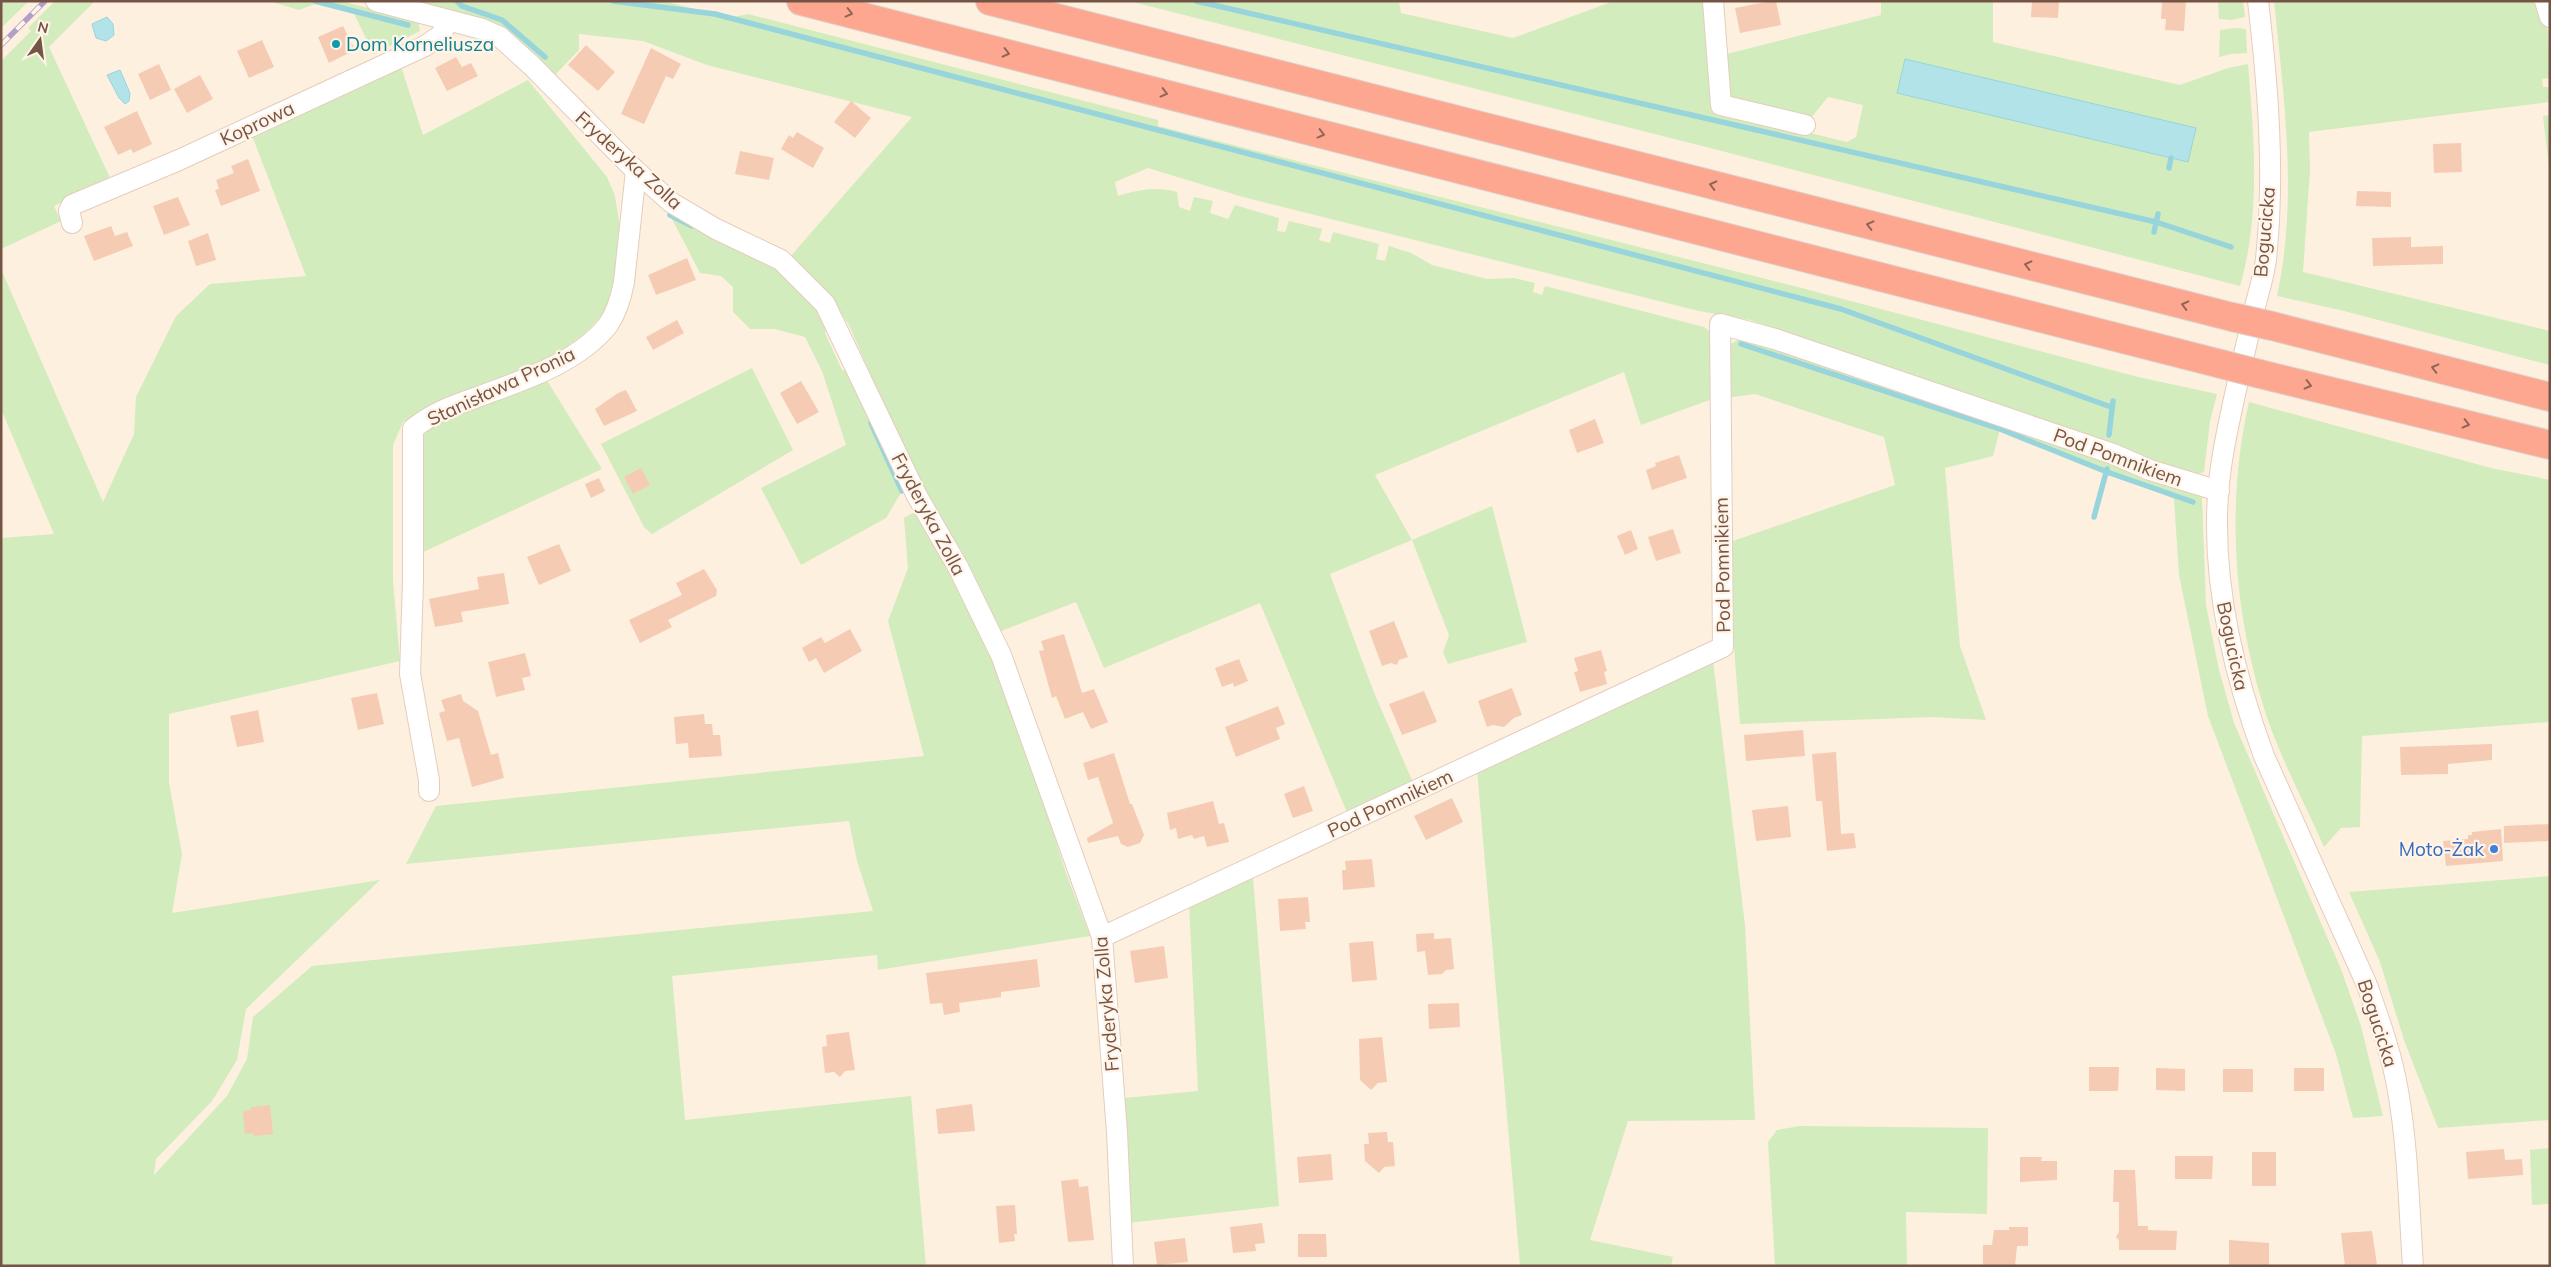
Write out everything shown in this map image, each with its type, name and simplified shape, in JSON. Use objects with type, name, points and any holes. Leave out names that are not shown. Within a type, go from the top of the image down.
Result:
[{"type":"highway","points":[[801,1],[2260,374],[2550,444]]},
{"type":"highway","points":[[990,1],[2550,397]]},
{"type":"street","name":"Fryderyka Zolla","points":[[376,1],[482,29],[508,44],[636,172],[672,203],[695,218],[781,260],[825,304],[917,496],[958,567],[1001,655],[1102,937],[1117,1132],[1123,1266]]},
{"type":"street","points":[[1713,1],[1721,105],[1805,125]]},
{"type":"street","name":"Bogucicka","points":[[2258,1],[2270,144],[2266,260],[2229,423],[2219,491],[2218,544],[2222,589],[2228,633],[2250,718],[2264,756],[2367,985],[2392,1066],[2402,1120],[2413,1266]]},
{"type":"street","points":[[2545,1],[2550,17]]},
{"type":"street","name":"Koprowa","points":[[72,223],[69,212],[72,206],[179,160],[425,46],[441,34],[448,20]]},
{"type":"street","name":"Stanisława Pronia","points":[[429,792],[429,780],[410,674],[414,429],[439,412],[554,365],[588,344],[604,329],[615,314],[624,282],[636,172]]},
{"type":"street","name":"Pod Pomnikiem","points":[[1102,937],[1723,647],[1720,324],[1775,339],[2113,454],[2150,470],[2219,491]]},
{"type":"green space","points":[[1,1],[29,1],[1,28]]},
{"type":"green space","points":[[55,1],[95,1],[49,47],[111,180],[54,206],[61,221],[1,249],[1,61],[31,31],[28,28]]},
{"type":"green space","points":[[269,1],[341,1],[418,21],[420,31],[374,54],[354,14],[315,4],[299,10]]},
{"type":"green space","points":[[414,1],[664,1],[729,18],[748,14],[1158,120],[1158,126],[1794,286],[2138,377],[2217,394],[2210,421],[2204,472],[2197,474],[2067,432],[1750,320],[1699,311],[1243,197],[1148,168],[1115,182],[1118,196],[1147,190],[1169,190],[1177,192],[1179,207],[1190,211],[1194,197],[1213,201],[1210,213],[1228,219],[1235,205],[1279,218],[1277,231],[1285,232],[1289,221],[1322,229],[1319,240],[1330,243],[1333,232],[1379,244],[1376,259],[1385,261],[1389,246],[1411,253],[1432,265],[1487,279],[1514,278],[1535,283],[1533,292],[1542,295],[1545,286],[1704,327],[1712,333],[1715,398],[1641,425],[1624,372],[1375,475],[1412,540],[1330,574],[1373,690],[1414,785],[1348,815],[1260,603],[1104,668],[1076,602],[983,638],[1028,754],[1066,873],[1090,936],[878,970],[877,955],[672,976],[685,1120],[911,1096],[926,1266],[1,1266],[1,538],[54,534],[1,409],[1,269],[103,502],[134,434],[136,397],[176,316],[210,284],[306,276],[251,133],[400,63],[423,135],[528,80],[607,177],[615,196],[622,240],[609,308],[584,334],[545,363],[403,422],[393,445],[393,581],[400,661],[169,714],[169,783],[182,854],[172,913],[380,880],[246,1009],[237,1060],[212,1101],[156,1159],[154,1175],[227,1096],[247,1059],[253,1017],[312,966],[873,911],[857,861],[849,821],[406,864],[436,806],[924,756],[888,621],[908,568],[904,518],[918,510],[916,479],[849,325],[827,293],[789,258],[912,117],[707,65],[643,41],[579,34],[579,50],[554,76]]},
{"type":"green space","points":[[1129,1],[1399,1],[1401,13],[1513,38],[1614,1],[1709,1],[1712,109],[1847,142],[1856,137],[1863,105],[1828,97],[1810,119],[1724,99],[1723,55],[1881,15],[1881,1],[1993,1],[1993,42],[2180,85],[2228,68],[2248,64],[2254,175],[2251,231],[2247,259],[2240,286],[1714,149]]},
{"type":"green space","points":[[2218,1],[2243,1],[2245,17],[2232,20],[2219,19]]},
{"type":"green space","points":[[2274,1],[2535,1],[2548,31],[2550,78],[2542,79],[2543,87],[2550,87],[2550,102],[2309,132],[2310,170],[2303,272],[2550,331],[2550,365],[2344,311],[2277,296],[2287,223],[2288,186],[2285,112]]},
{"type":"green space","points":[[2246,29],[2247,53],[2219,57],[2220,30]]},
{"type":"green space","points":[[2550,115],[2550,176],[2543,116]]},
{"type":"green space","points":[[670,215],[766,261],[819,307],[827,324],[825,333],[842,370],[849,372],[902,491],[886,518],[801,565],[761,488],[846,445],[822,371],[805,337],[775,329],[750,329],[733,312],[733,287],[721,276],[700,273]]},
{"type":"green space","points":[[1743,337],[2113,461],[2142,479],[2202,497],[2206,605],[2219,670],[2234,723],[2341,969],[2361,1026],[2383,1116],[2353,1118],[2336,1054],[2208,716],[2179,575],[2174,499],[2000,429],[1993,456],[1945,468],[1960,646],[1986,720],[1933,717],[1740,724],[1732,621],[1733,541],[1895,485],[1884,437],[1755,394],[1725,398],[1729,345]]},
{"type":"green space","points":[[752,368],[793,450],[652,534],[644,527],[601,444]]},
{"type":"green space","points":[[546,379],[602,469],[419,554],[412,451],[424,428]]},
{"type":"green space","points":[[2249,402],[2491,468],[2550,480],[2550,722],[2362,736],[2360,827],[2341,828],[2324,847],[2288,770],[2269,723],[2257,684],[2241,604],[2237,564],[2237,482]]},
{"type":"green space","points":[[1492,506],[1527,642],[1448,664],[1443,652],[1449,635],[1412,540]]},
{"type":"green space","points":[[1713,661],[1745,925],[1755,1120],[1628,1121],[1590,1240],[1673,1257],[1671,1266],[1520,1266],[1477,770]]},
{"type":"green space","points":[[2550,876],[2550,1120],[2438,1128],[2404,1040],[2380,962],[2349,892]]},
{"type":"green space","points":[[1253,877],[1279,1206],[1128,1223],[1124,1098],[1198,1091],[1189,903]]},
{"type":"green space","points":[[1800,1126],[1988,1128],[1987,1214],[1906,1212],[1907,1266],[1775,1266],[1768,1142],[1777,1130]]},
{"type":"green space","points":[[2550,1148],[2550,1204],[2532,1205],[2530,1150]]},
{"type":"water","points":[[107,17],[113,24],[114,35],[106,41],[96,38],[92,24]]},
{"type":"water","points":[[1905,59],[2196,128],[2188,162],[1897,93]]},
{"type":"water","points":[[120,70],[130,93],[129,101],[125,104],[119,98],[107,75]]},
{"type":"building","points":[[1776,1],[1781,25],[1740,33],[1735,8]]},
{"type":"building","points":[[2032,1],[2059,1],[2058,18],[2031,17]]},
{"type":"building","points":[[2162,1],[2186,1],[2184,31],[2165,30],[2166,19],[2161,19]]},
{"type":"building","name":"Dom Korneliusza","points":[[343,26],[355,50],[329,63],[318,37]]},
{"type":"building","points":[[262,40],[274,67],[249,78],[237,51]]},
{"type":"building","points":[[586,45],[615,72],[598,91],[568,65]]},
{"type":"building","points":[[651,48],[681,64],[673,79],[666,76],[644,124],[621,114]]},
{"type":"building","points":[[456,57],[462,67],[471,63],[478,76],[447,91],[435,68]]},
{"type":"building","points":[[159,64],[171,90],[150,100],[138,74]]},
{"type":"building","points":[[200,75],[213,99],[187,113],[174,89]]},
{"type":"building","points":[[851,101],[871,118],[855,138],[834,122]]},
{"type":"building","points":[[137,111],[152,144],[133,153],[131,149],[118,155],[104,127]]},
{"type":"building","points":[[797,132],[824,148],[813,168],[781,149],[789,135],[793,138]]},
{"type":"building","points":[[2461,143],[2462,172],[2434,173],[2433,144]]},
{"type":"building","points":[[740,151],[774,158],[769,180],[735,174]]},
{"type":"building","points":[[248,159],[260,191],[221,206],[215,190],[219,189],[216,180],[234,173],[231,166]]},
{"type":"building","points":[[2357,191],[2391,192],[2391,207],[2356,206]]},
{"type":"building","points":[[178,197],[190,225],[164,235],[153,206]]},
{"type":"building","points":[[111,226],[115,236],[127,232],[133,246],[94,261],[84,236]]},
{"type":"building","points":[[208,233],[216,260],[196,266],[188,241]]},
{"type":"building","points":[[2411,237],[2411,247],[2443,246],[2443,264],[2373,266],[2372,238]]},
{"type":"building","points":[[687,258],[696,280],[656,295],[648,275]]},
{"type":"building","points":[[677,320],[684,333],[653,350],[646,337]]},
{"type":"building","points":[[801,381],[819,412],[797,424],[780,393]]},
{"type":"building","points":[[626,390],[637,411],[604,426],[595,409],[618,393]]},
{"type":"building","points":[[1595,419],[1604,443],[1577,453],[1569,430]]},
{"type":"building","points":[[1679,455],[1687,478],[1652,490],[1646,470],[1656,466],[1655,463]]},
{"type":"building","points":[[641,468],[650,485],[633,494],[624,477]]},
{"type":"building","points":[[599,478],[605,491],[591,498],[585,484]]},
{"type":"building","points":[[1673,529],[1681,553],[1656,561],[1648,537]]},
{"type":"building","points":[[1631,530],[1638,549],[1625,555],[1617,536]]},
{"type":"building","points":[[559,544],[571,571],[539,585],[527,557]]},
{"type":"building","points":[[704,569],[717,590],[716,596],[668,620],[672,627],[640,643],[629,620],[682,595],[676,583]]},
{"type":"building","points":[[504,573],[509,604],[461,612],[463,622],[435,627],[429,599],[479,589],[477,577]]},
{"type":"building","points":[[1394,621],[1408,657],[1399,660],[1397,665],[1391,663],[1382,666],[1369,631]]},
{"type":"building","points":[[850,629],[862,651],[824,673],[816,658],[809,662],[802,648],[821,637],[825,643]]},
{"type":"building","points":[[1064,634],[1082,693],[1094,689],[1108,722],[1091,729],[1083,712],[1065,719],[1056,696],[1052,698],[1039,651],[1044,650],[1041,641]]},
{"type":"building","points":[[1601,650],[1607,671],[1604,672],[1607,684],[1580,692],[1574,672],[1578,671],[1574,658]]},
{"type":"building","points":[[525,653],[531,676],[522,678],[525,690],[496,697],[488,662]]},
{"type":"building","points":[[1239,659],[1248,681],[1234,687],[1233,683],[1222,687],[1215,668]]},
{"type":"building","points":[[1512,688],[1522,715],[1514,718],[1504,727],[1493,725],[1487,727],[1478,701]]},
{"type":"building","points":[[1424,691],[1437,722],[1402,735],[1389,704]]},
{"type":"building","points":[[377,693],[384,724],[358,730],[351,698]]},
{"type":"building","points":[[461,694],[463,701],[478,711],[491,755],[498,753],[504,778],[472,787],[459,738],[447,741],[439,713],[445,711],[441,700]]},
{"type":"building","points":[[1278,706],[1285,724],[1276,728],[1280,739],[1236,757],[1225,727]]},
{"type":"building","points":[[258,710],[264,742],[237,747],[230,716]]},
{"type":"building","points":[[704,714],[705,724],[712,724],[713,735],[720,735],[722,756],[689,758],[688,743],[676,744],[674,717]]},
{"type":"building","points":[[1803,730],[1805,756],[1746,761],[1744,735]]},
{"type":"building","points":[[2492,744],[2492,760],[2448,764],[2448,774],[2401,775],[2400,747]]},
{"type":"building","points":[[1836,752],[1841,834],[1854,833],[1856,848],[1827,851],[1822,801],[1816,801],[1812,754]]},
{"type":"building","points":[[1114,753],[1130,804],[1132,804],[1144,835],[1140,843],[1128,847],[1121,844],[1118,836],[1088,843],[1087,838],[1113,823],[1098,777],[1088,780],[1083,763]]},
{"type":"building","points":[[1304,786],[1313,811],[1293,818],[1284,794]]},
{"type":"building","points":[[1452,798],[1463,822],[1426,840],[1414,816]]},
{"type":"building","points":[[1213,801],[1219,824],[1224,823],[1229,842],[1207,847],[1204,836],[1194,839],[1192,835],[1178,839],[1176,828],[1170,830],[1167,813]]},
{"type":"building","points":[[1788,806],[1791,837],[1756,841],[1752,810]]},
{"type":"building","points":[[2550,824],[2550,841],[2504,843],[2504,826]]},
{"type":"building","points":[[2501,829],[2503,861],[2446,866],[2443,841],[2468,839],[2468,835],[2472,835],[2472,832]]},
{"type":"building","points":[[1372,859],[1375,887],[1343,890],[1342,870],[1346,870],[1345,861]]},
{"type":"building","points":[[1308,897],[1310,922],[1305,922],[1306,929],[1280,931],[1278,899]]},
{"type":"building","points":[[1434,933],[1434,939],[1451,938],[1454,969],[1446,970],[1442,974],[1428,975],[1425,951],[1417,952],[1416,934]]},
{"type":"building","points":[[1373,941],[1377,980],[1352,982],[1349,943]]},
{"type":"building","points":[[1164,946],[1168,978],[1135,983],[1130,951]]},
{"type":"building","points":[[1037,959],[1040,987],[1001,992],[1001,997],[959,1003],[960,1012],[944,1015],[942,1003],[930,1004],[926,973]]},
{"type":"building","points":[[1459,1003],[1460,1027],[1429,1029],[1428,1004]]},
{"type":"building","points":[[849,1032],[855,1070],[845,1071],[840,1077],[834,1072],[825,1073],[822,1047],[827,1046],[826,1035]]},
{"type":"building","points":[[1382,1037],[1387,1082],[1378,1083],[1371,1090],[1360,1080],[1359,1039]]},
{"type":"building","points":[[2089,1067],[2119,1067],[2118,1091],[2089,1091]]},
{"type":"building","points":[[2156,1068],[2185,1069],[2185,1091],[2156,1090]]},
{"type":"building","points":[[2294,1068],[2324,1068],[2324,1091],[2294,1091]]},
{"type":"building","points":[[2223,1069],[2253,1069],[2253,1092],[2223,1092]]},
{"type":"building","points":[[972,1104],[975,1131],[938,1134],[936,1109]]},
{"type":"building","points":[[270,1105],[273,1134],[254,1136],[253,1133],[245,1134],[243,1111],[251,1110],[251,1107]]},
{"type":"building","points":[[1387,1132],[1388,1142],[1393,1142],[1395,1166],[1384,1167],[1379,1173],[1365,1161],[1364,1144],[1369,1144],[1368,1133]]},
{"type":"building","points":[[2504,1149],[2505,1160],[2522,1159],[2523,1175],[2468,1179],[2466,1152]]},
{"type":"building","points":[[2252,1152],[2276,1152],[2276,1186],[2252,1186]]},
{"type":"building","points":[[1331,1154],[1333,1180],[1299,1183],[1297,1157]]},
{"type":"building","points":[[2175,1156],[2213,1156],[2212,1179],[2175,1179]]},
{"type":"building","points":[[2020,1157],[2042,1157],[2041,1161],[2057,1161],[2057,1180],[2020,1182]]},
{"type":"building","points":[[2114,1170],[2135,1170],[2138,1226],[2148,1226],[2148,1230],[2177,1231],[2176,1250],[2119,1250],[2119,1240],[2116,1237],[2119,1232],[2119,1202],[2113,1202]]},
{"type":"building","points":[[1078,1179],[1079,1187],[1088,1186],[1094,1240],[1068,1242],[1061,1181]]},
{"type":"building","points":[[1015,1205],[1017,1234],[1014,1234],[1015,1241],[999,1243],[996,1206]]},
{"type":"building","points":[[1262,1223],[1265,1243],[1255,1244],[1256,1251],[1233,1253],[1230,1227]]},
{"type":"building","points":[[2009,1227],[2028,1227],[2028,1246],[2017,1246],[2015,1266],[1983,1265],[1983,1245],[1992,1245],[1994,1230],[2009,1230]]},
{"type":"building","points":[[2372,1231],[2377,1265],[2345,1266],[2341,1233]]},
{"type":"building","points":[[1298,1234],[1326,1234],[1327,1257],[1298,1257]]},
{"type":"building","points":[[1185,1238],[1188,1262],[1157,1265],[1154,1242]]},
{"type":"building","points":[[2229,1240],[2269,1243],[2269,1265],[2229,1266]]},
{"type":"waterway","points":[[315,1],[408,25]]},
{"type":"waterway","points":[[457,1],[462,6],[502,20],[545,57]]},
{"type":"waterway","points":[[613,1],[715,14],[1841,309],[2111,407]]},
{"type":"waterway","points":[[1196,1],[2156,222],[2231,247]]},
{"type":"waterway","points":[[2169,168],[2171,158]]},
{"type":"waterway","points":[[2154,232],[2158,214]]},
{"type":"waterway","points":[[670,215],[692,226]]},
{"type":"waterway","points":[[1741,344],[2000,429],[2107,472],[2193,502]]},
{"type":"waterway","points":[[2109,435],[2113,401]]},
{"type":"waterway","points":[[871,423],[902,491]]},
{"type":"waterway","points":[[2094,517],[2107,469]]},
{"type":"railway","points":[[1,45],[45,1]]},
{"type":"place","name":"Dom Korneliusza","points":[[336,44]]},
{"type":"place","name":"Moto-Żak","points":[[2494,849]]}]
